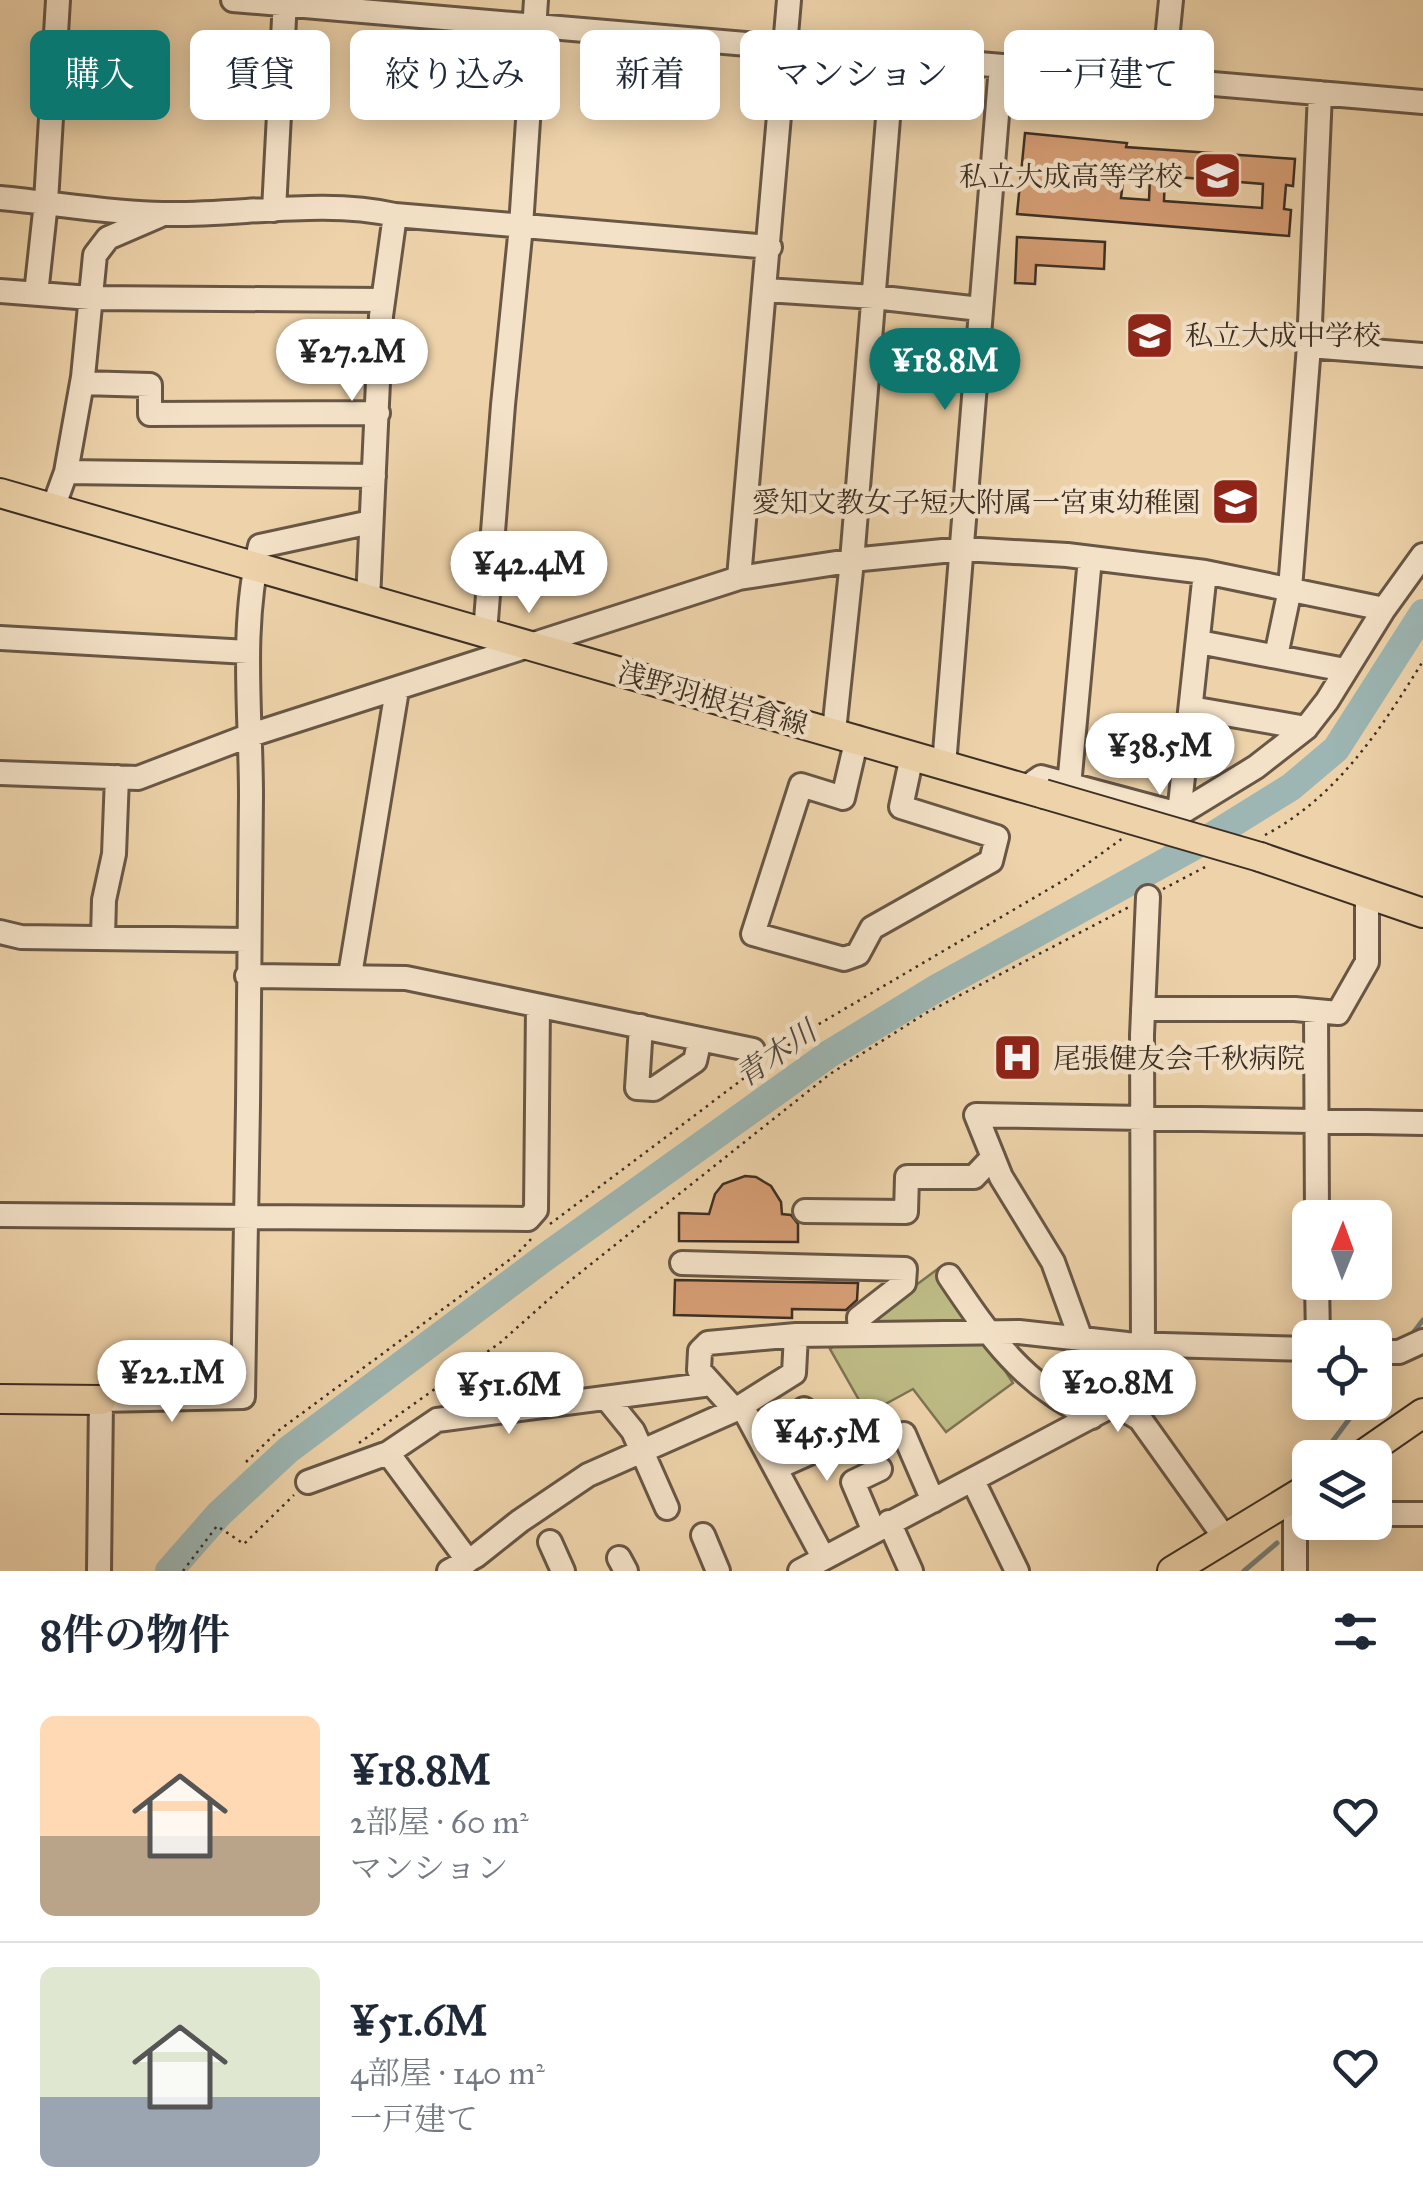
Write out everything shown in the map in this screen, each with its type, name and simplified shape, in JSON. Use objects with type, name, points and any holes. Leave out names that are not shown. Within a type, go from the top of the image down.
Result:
[{"type":"main road","name":"浅野羽根岩倉線","points":[[0,493],[912,756],[1046,790],[1145,824],[1257,849],[1423,913]]},
{"type":"main road","points":[[0,1399],[100,1400]]},
{"type":"main road","points":[[1384,1440],[1423,1413]]},
{"type":"main road","points":[[1172,1571],[1225,1538],[1292,1508]]},
{"type":"street","points":[[36,294],[46,202],[58,0]]},
{"type":"street","points":[[233,0],[740,43]]},
{"type":"street","points":[[486,633],[536,0]]},
{"type":"street","points":[[786,30],[789,0]]},
{"type":"street","points":[[1168,30],[1171,0]]},
{"type":"street","points":[[274,210],[285,2]]},
{"type":"street","points":[[984,65],[1004,66]]},
{"type":"street","points":[[944,765],[1001,66]]},
{"type":"street","points":[[1214,85],[1423,102]]},
{"type":"street","points":[[1276,656],[1290,590],[1308,346],[1320,94]]},
{"type":"street","points":[[739,578],[779,120]]},
{"type":"street","points":[[888,120],[852,560],[843,798],[801,786],[754,934],[844,959],[858,954],[872,928],[991,861],[997,838],[901,807],[912,756]]},
{"type":"street","points":[[0,198],[162,214],[376,210],[395,215],[770,247]]},
{"type":"street","points":[[53,508],[66,472],[82,383],[96,255],[108,238],[162,214]]},
{"type":"street","points":[[368,600],[383,300],[395,215]]},
{"type":"street","points":[[766,290],[980,308]]},
{"type":"street","points":[[0,291],[90,298],[383,300]]},
{"type":"street","points":[[1308,346],[1423,356]]},
{"type":"street","points":[[82,383],[150,385],[150,414],[378,413]]},
{"type":"street","points":[[66,472],[374,476]]},
{"type":"street","points":[[99,1571],[100,1400],[243,1397],[251,793],[248,652],[260,546],[370,522]]},
{"type":"street","points":[[0,773],[138,778],[248,736],[739,578],[852,560],[963,549],[1090,558],[1205,572],[1384,609]]},
{"type":"street","points":[[1090,558],[1046,790],[1180,814],[1256,768],[1306,728],[1423,555]]},
{"type":"street","points":[[1180,814],[1205,572]]},
{"type":"street","points":[[0,638],[248,652]]},
{"type":"street","points":[[1198,642],[1346,670]]},
{"type":"street","points":[[350,974],[397,690]]},
{"type":"street","points":[[1191,708],[1306,728]]},
{"type":"street","points":[[102,937],[104,900],[114,854],[117,777]]},
{"type":"street","points":[[1143,1009],[1338,1013],[1366,962],[1367,892]]},
{"type":"street","points":[[1140,1419],[1144,1344],[1143,1009],[1148,897]]},
{"type":"street","points":[[0,932],[21,937],[247,940]]},
{"type":"street","points":[[247,976],[350,974],[406,978],[753,1050]]},
{"type":"street","points":[[0,1215],[528,1219],[536,1210],[538,1006]]},
{"type":"street","points":[[1316,1011],[1316,1200]]},
{"type":"street","points":[[641,1026],[638,1088],[654,1089],[695,1061],[700,1039]]},
{"type":"street","points":[[1225,1538],[1140,1419],[1114,1404],[1082,1342],[1053,1262],[1001,1177],[976,1115],[1423,1123]]},
{"type":"street","points":[[805,1212],[906,1212],[907,1176],[974,1177],[993,1157]]},
{"type":"street","points":[[682,1262],[904,1269],[904,1283],[859,1318],[860,1334]]},
{"type":"street","points":[[948,1276],[1008,1359],[1069,1406],[1092,1417]]},
{"type":"street","points":[[823,1556],[776,1468],[738,1408],[700,1370],[700,1351],[708,1342],[796,1334],[1019,1332],[1082,1342],[1292,1348]]},
{"type":"street","points":[[388,1453],[470,1565],[520,1521],[588,1475],[738,1408],[794,1373],[796,1334]]},
{"type":"street","points":[[1392,1352],[1423,1341]]},
{"type":"street","points":[[308,1482],[388,1453],[436,1420],[711,1384]]},
{"type":"street","points":[[607,1399],[622,1414],[643,1452],[667,1508]]},
{"type":"street","points":[[800,1571],[1114,1404]]},
{"type":"street","points":[[776,1468],[823,1447],[804,1409]]},
{"type":"street","points":[[904,1434],[933,1501]]},
{"type":"street","points":[[880,1469],[853,1482],[911,1571]]},
{"type":"street","points":[[973,1481],[1017,1571]]},
{"type":"street","points":[[1392,1514],[1423,1514]]},
{"type":"street","points":[[702,1535],[718,1571]]},
{"type":"street","points":[[1294,1571],[1297,1540]]},
{"type":"street","points":[[550,1542],[563,1571]]},
{"type":"path","points":[[1257,849],[1338,780],[1374,738],[1423,661]]},
{"type":"path","points":[[246,1462],[278,1431],[516,1255],[538,1233],[807,1031],[1066,879],[1145,824]]},
{"type":"path","points":[[350,1449],[501,1342],[566,1284],[830,1074],[926,1013],[1219,860]]},
{"type":"path","points":[[182,1571],[217,1526],[244,1544],[308,1482]]},
{"type":"shaded area","points":[[939,1268],[1013,1383],[946,1432],[913,1389],[867,1414],[830,1349]]},
{"type":"building","points":[[1025,133],[1127,143],[1126,147],[1295,159],[1293,186],[1286,185],[1284,209],[1291,210],[1289,236],[1017,214]],"holes":[[[1124,173],[1150,176],[1149,200],[1121,198]],[[1165,176],[1263,184],[1262,208],[1164,201]]]},
{"type":"building","points":[[1017,237],[1105,242],[1104,269],[1036,265],[1035,284],[1015,283]]},
{"type":"building","points":[[745,1176],[756,1177],[771,1186],[781,1202],[782,1214],[791,1215],[798,1224],[798,1242],[679,1241],[679,1213],[709,1214],[715,1194],[723,1184]]},
{"type":"building","points":[[675,1280],[858,1283],[857,1300],[846,1310],[792,1309],[792,1318],[674,1315]]},
{"type":"waterway","name":"青木川","points":[[169,1571],[219,1514],[288,1450],[544,1258],[829,1054],[937,988],[1209,838],[1291,787],[1336,749],[1423,613]]},
{"type":"waterway","points":[[1410,1337],[1423,1320]]},
{"type":"waterway","points":[[1334,1440],[1348,1420]]},
{"type":"waterway","points":[[1244,1571],[1277,1543]]},
{"type":"place","name":"私立大成高等学校","points":[[1218,176]]},
{"type":"place","name":"私立大成中学校","points":[[1150,335]]},
{"type":"place","name":"愛知文教女子短大附属一宮東幼稚園","points":[[1235,502]]},
{"type":"place","name":"尾張健友会千秋病院","points":[[1018,1058]]}]
